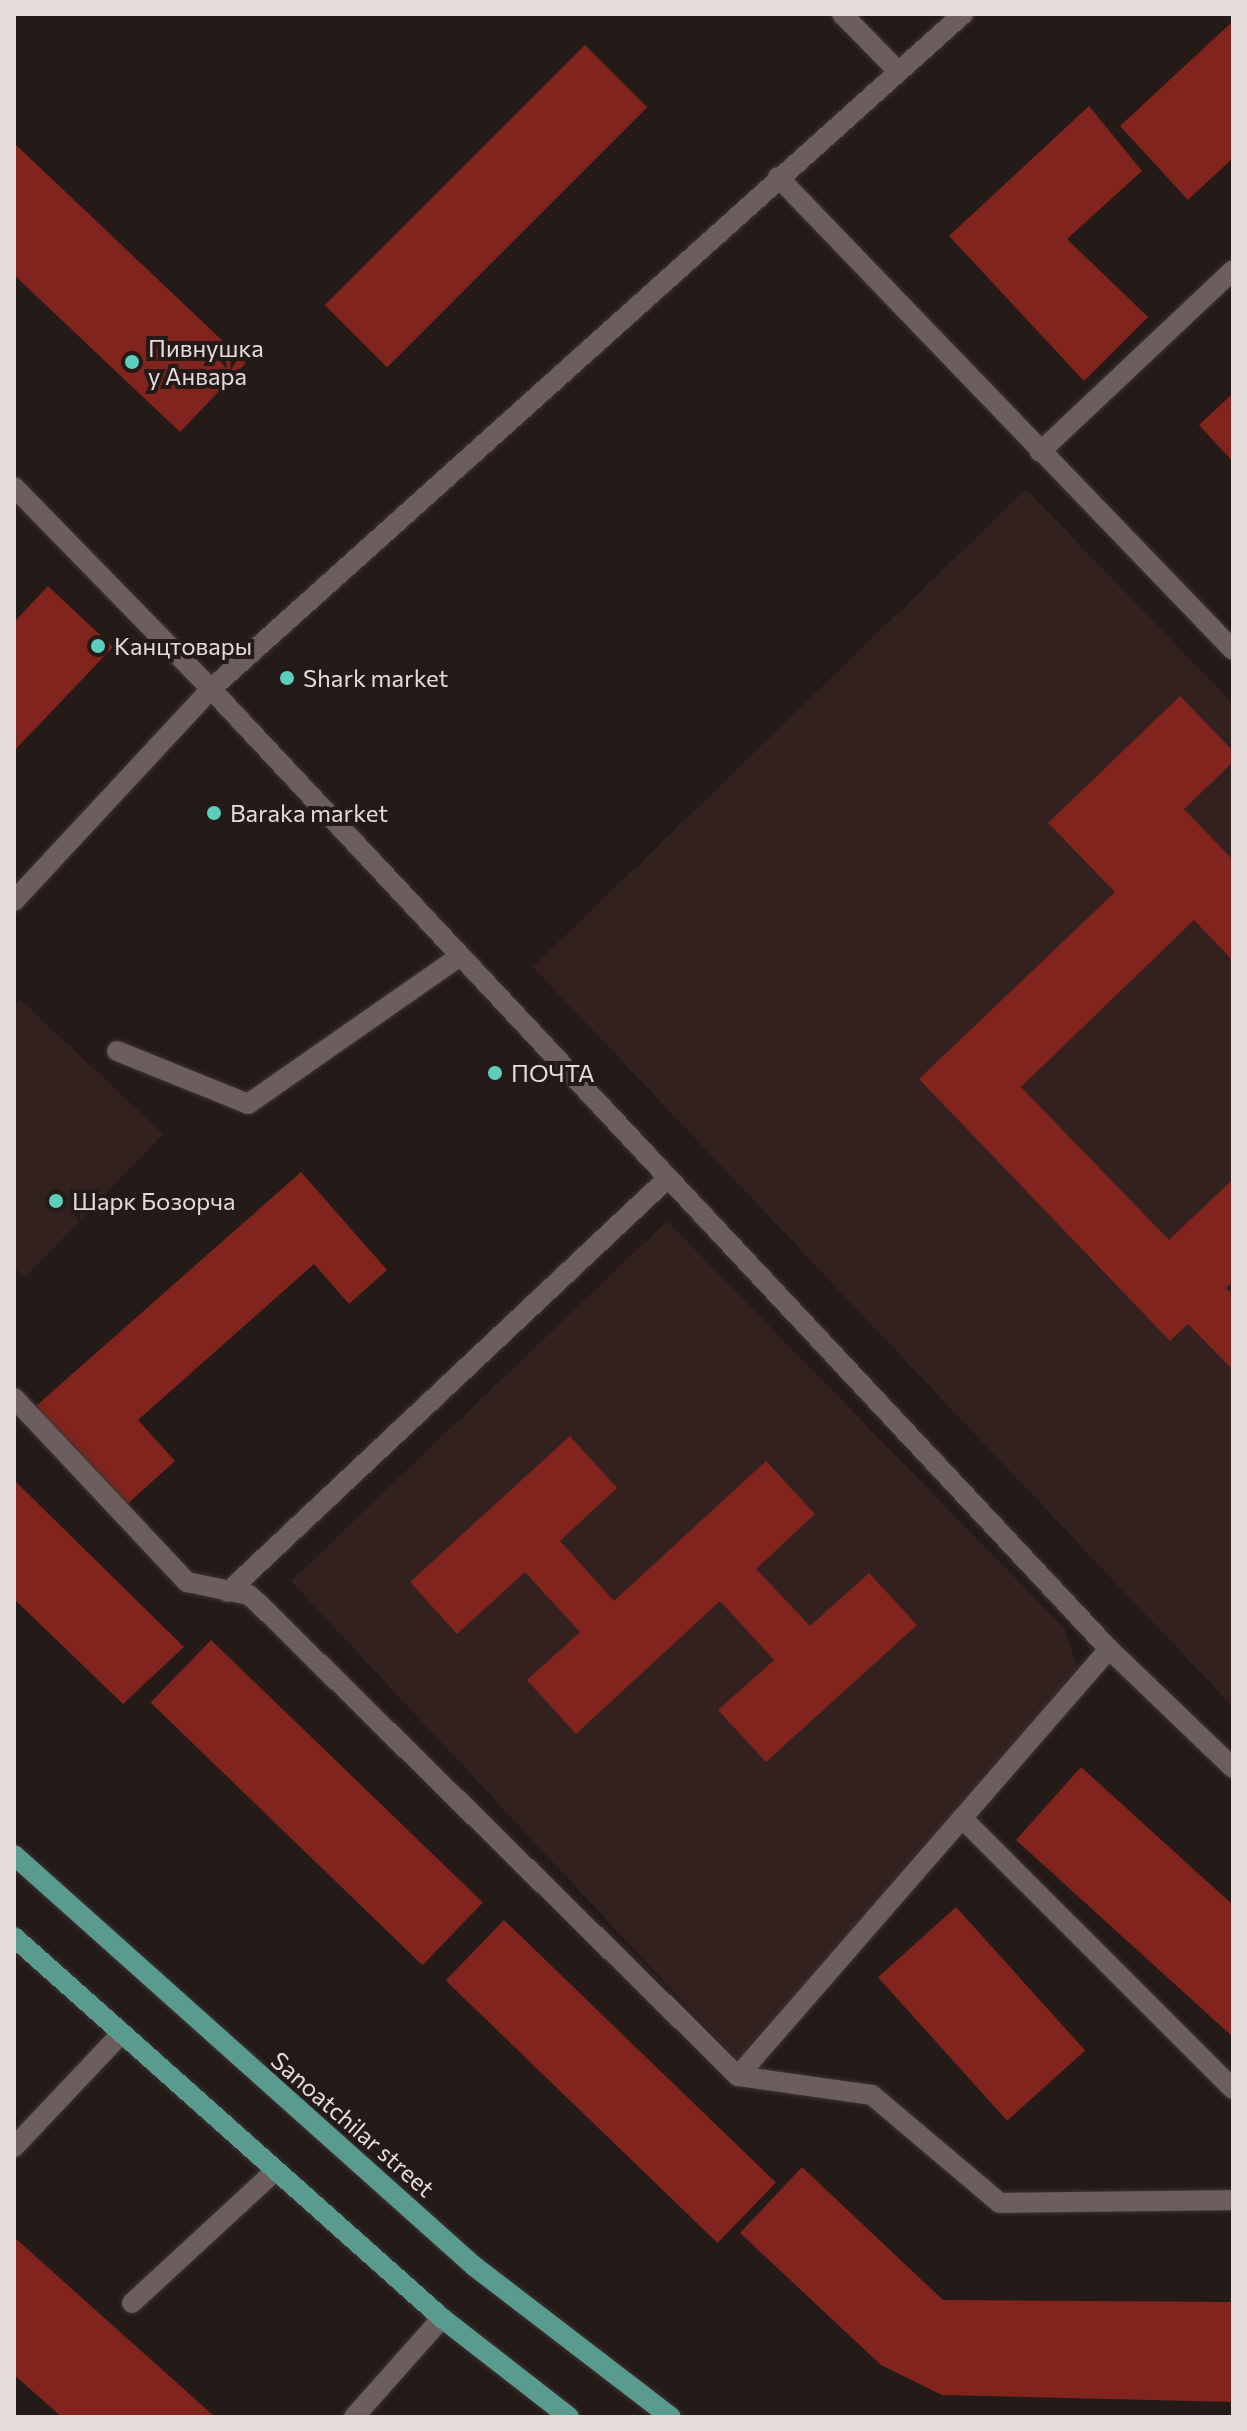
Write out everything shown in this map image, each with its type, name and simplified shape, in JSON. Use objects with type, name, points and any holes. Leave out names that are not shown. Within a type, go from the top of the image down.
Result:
[{"type":"main road","name":"Sanoatchilar street","points":[[14,1855],[474,2266],[671,2417]]},
{"type":"main road","points":[[14,1937],[442,2318],[569,2417]]},
{"type":"street","points":[[842,14],[898,71]]},
{"type":"street","points":[[14,901],[211,689],[963,14]]},
{"type":"street","points":[[778,177],[1040,452],[1228,637]]},
{"type":"street","points":[[1040,452],[1233,270]]},
{"type":"street","points":[[14,487],[211,689],[1109,1649],[1233,1768]]},
{"type":"street","points":[[117,1051],[248,1104],[460,956]]},
{"type":"street","points":[[228,1592],[668,1178]]},
{"type":"street","points":[[14,1398],[187,1582],[249,1595],[259,1604],[738,2076],[872,2095],[1000,2203],[1233,2200]]},
{"type":"street","points":[[738,2076],[1109,1649]]},
{"type":"street","points":[[962,1818],[1233,2089]]},
{"type":"street","points":[[14,2147],[121,2034]]},
{"type":"street","points":[[132,2303],[275,2171]]},
{"type":"street","points":[[354,2417],[442,2318]]},
{"type":"shaded area","points":[[1026,489],[1233,704],[1233,1707],[533,967]]},
{"type":"shaded area","name":"Шарк Бозорча","points":[[20,999],[163,1134],[25,1278],[14,1267],[14,1006]]},
{"type":"shaded area","points":[[667,1221],[1064,1628],[1078,1668],[738,2061],[291,1581]]},
{"type":"building","points":[[1233,21],[1233,158],[1188,200],[1120,126]]},
{"type":"building","points":[[585,45],[647,107],[387,367],[325,305]]},
{"type":"building","points":[[1089,106],[1142,171],[1067,239],[1148,317],[1084,381],[949,236]]},
{"type":"building","points":[[14,143],[246,363],[180,432],[14,275]]},
{"type":"building","points":[[1233,393],[1233,462],[1199,425]]},
{"type":"building","points":[[48,586],[113,647],[14,751],[14,622]]},
{"type":"building","points":[[1180,696],[1233,751],[1233,762],[1184,809],[1233,860],[1233,961],[1194,920],[1021,1087],[1169,1240],[1233,1179],[1233,1282],[1226,1288],[1233,1295],[1233,1370],[1188,1324],[1170,1341],[919,1079],[1115,892],[1048,823]]},
{"type":"building","points":[[301,1172],[387,1270],[349,1304],[314,1264],[138,1420],[175,1461],[124,1507],[36,1406]]},
{"type":"building","points":[[570,1436],[617,1488],[560,1541],[614,1601],[766,1461],[815,1514],[756,1569],[810,1626],[869,1573],[917,1625],[766,1762],[718,1710],[774,1660],[720,1601],[576,1734],[527,1680],[580,1632],[525,1572],[457,1634],[410,1582]]},
{"type":"building","points":[[14,1480],[184,1647],[123,1704],[14,1599]]},
{"type":"building","points":[[211,1640],[483,1903],[422,1965],[151,1703]]},
{"type":"building","points":[[1081,1767],[1233,1905],[1233,2037],[1016,1840]]},
{"type":"building","points":[[956,1907],[1085,2050],[1007,2121],[878,1977]]},
{"type":"building","points":[[504,1920],[776,2183],[718,2243],[446,1980]]},
{"type":"building","points":[[802,2167],[943,2300],[1233,2302],[1233,2402],[942,2395],[881,2365],[740,2233]]},
{"type":"building","points":[[14,2237],[215,2417],[62,2417],[14,2375]]},
{"type":"place","name":"Пивнушка у Анвара","points":[[132,362]]},
{"type":"place","name":"Канцтовары","points":[[98,646]]},
{"type":"place","name":"Shark market","points":[[287,678]]},
{"type":"place","name":"Baraka market","points":[[214,813]]},
{"type":"place","name":"ПОЧТА","points":[[495,1073]]},
{"type":"place","name":"Шарк Бозорча","points":[[56,1201]]}]
